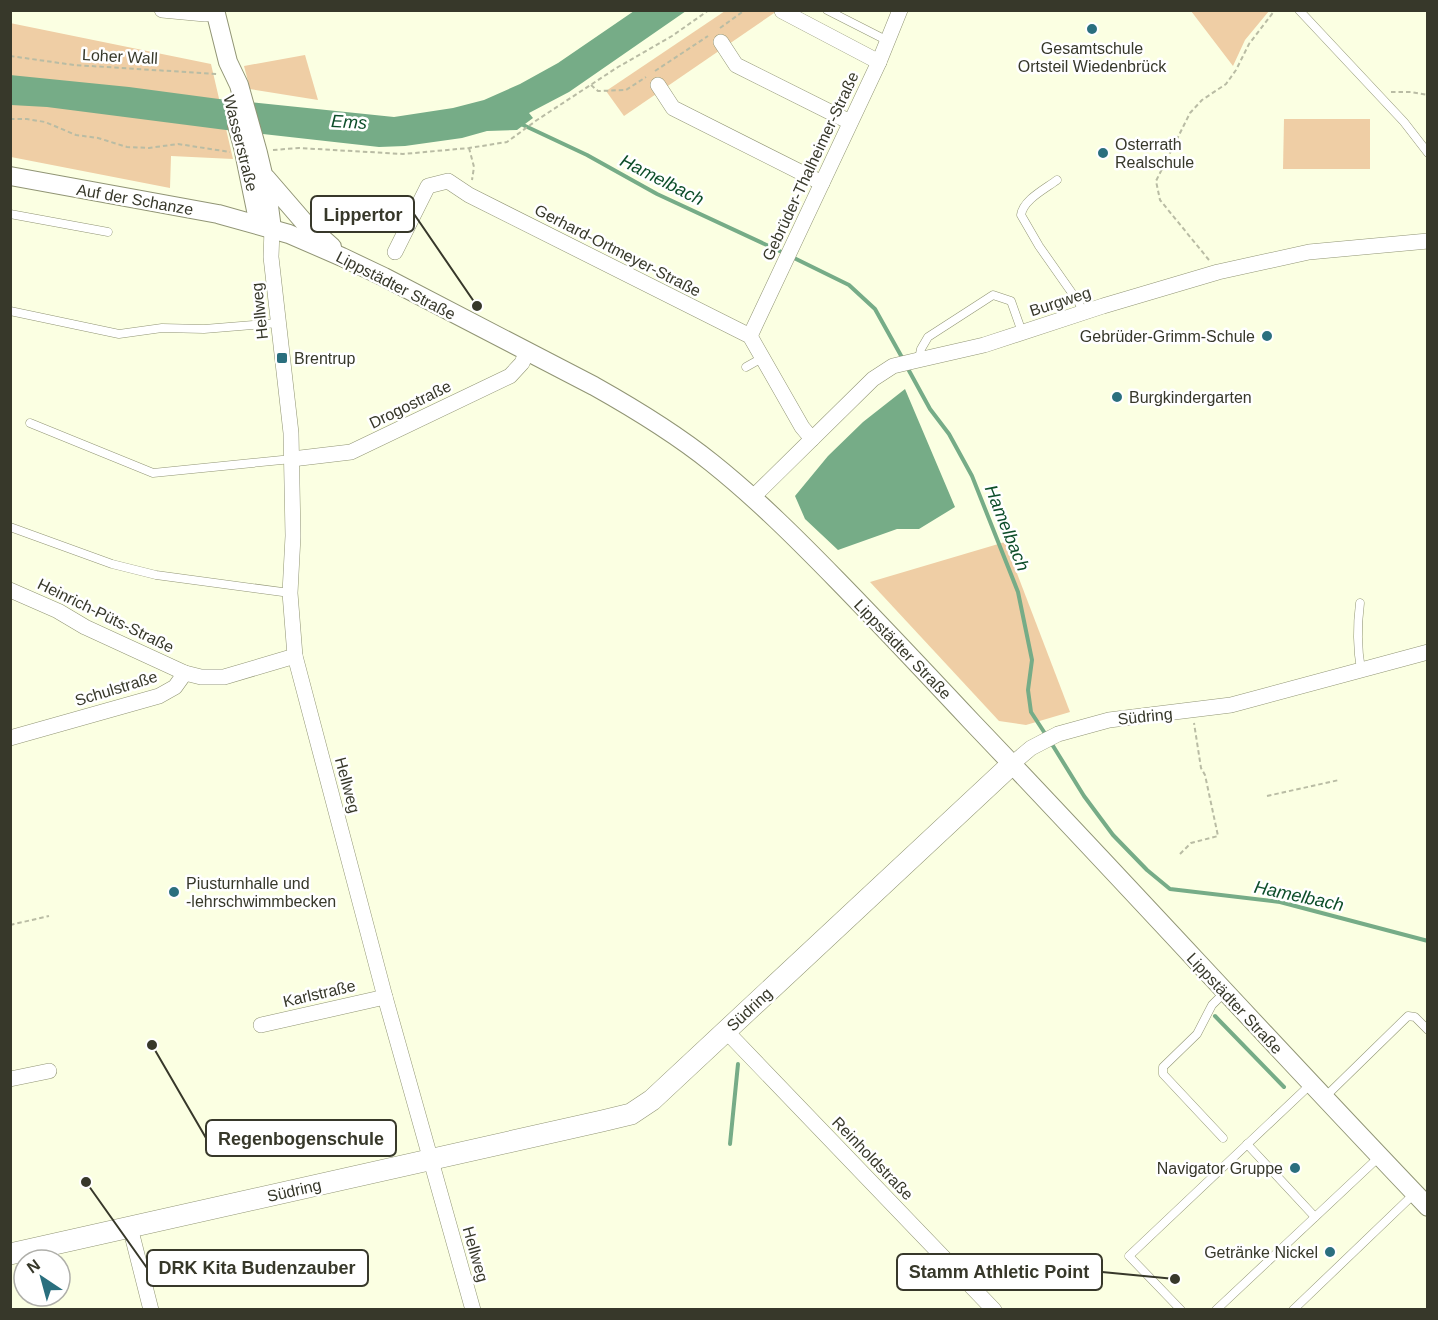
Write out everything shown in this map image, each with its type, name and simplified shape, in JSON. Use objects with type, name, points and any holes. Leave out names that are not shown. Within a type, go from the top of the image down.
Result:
[{"type":"main road","name":"Südring","points":[[10,1254],[631,1114],[652,1100],[1012,764]]},
{"type":"street","points":[[162,10],[205,14],[215,12]]},
{"type":"street","name":"Gebrüder-Thalheimer-Straße","points":[[750,336],[879,62],[900,10]]},
{"type":"street","points":[[782,11],[879,62]]},
{"type":"street","name":"Wasserstraße","points":[[215,12],[250,150],[266,227]]},
{"type":"street","points":[[721,42],[736,65],[850,122]]},
{"type":"street","points":[[658,85],[673,108],[822,183]]},
{"type":"street","points":[[250,150],[264,176],[304,222],[342,256]]},
{"type":"street","name":"Auf der Schanze","points":[[10,176],[218,214],[266,227]]},
{"type":"street","points":[[264,176],[269,199],[266,227]]},
{"type":"street","name":"Gerhard-Ortmeyer-Straße","points":[[395,252],[428,186],[447,181],[469,195],[750,336]]},
{"type":"street","name":"Lippstädter Straße","points":[[266,227],[342,256],[384,276],[626,403],[710,461],[753,497],[844,587],[1225,992],[1305,1090],[1324,1098],[1373,1162],[1428,1207]]},
{"type":"street","name":"Hellweg","points":[[266,227],[291,433],[293,536],[290,593],[295,656],[385,997],[473,1310]]},
{"type":"street","name":"Burgweg","points":[[753,497],[873,379],[893,366],[984,345],[1218,272],[1309,252],[1428,241]]},
{"type":"street","points":[[750,336],[802,427],[812,439]]},
{"type":"street","name":"Drogostraße","points":[[292,459],[351,452],[510,376],[522,363],[527,351]]},
{"type":"street","name":"Heinrich-Püts-Straße","points":[[10,590],[185,673]]},
{"type":"street","name":"Südring","points":[[1012,764],[1031,748],[1058,734],[1109,720],[1231,705],[1428,652]]},
{"type":"street","points":[[185,673],[201,677],[224,677],[295,656]]},
{"type":"street","name":"Schulstraße","points":[[10,738],[159,696],[175,687],[185,673]]},
{"type":"street","name":"Karlstraße","points":[[261,1025],[385,997]]},
{"type":"street","name":"Reinholdstraße","points":[[726,1031],[994,1310]]},
{"type":"street","points":[[10,1079],[49,1071]]},
{"type":"street","points":[[130,1227],[151,1310]]},
{"type":"lane","points":[[827,10],[888,41]]},
{"type":"lane","points":[[1299,10],[1404,122],[1428,153]]},
{"type":"lane","points":[[1057,180],[1027,202],[1021,215],[1039,246],[1079,303],[1083,313]]},
{"type":"lane","points":[[10,214],[108,232]]},
{"type":"lane","points":[[917,360],[928,337],[993,295],[1011,301],[1022,333]]},
{"type":"lane","points":[[10,311],[119,334],[162,328],[204,329],[278,323]]},
{"type":"lane","points":[[746,367],[762,358]]},
{"type":"lane","points":[[30,423],[153,473],[292,459]]},
{"type":"lane","points":[[10,527],[112,564],[156,575],[290,593]]},
{"type":"lane","points":[[1360,603],[1357,627],[1361,670]]},
{"type":"lane","points":[[1223,1138],[1163,1074],[1163,1067],[1197,1034],[1212,1005],[1225,992]]},
{"type":"lane","points":[[1324,1098],[1408,1016],[1415,1017],[1428,1030]]},
{"type":"lane","points":[[1181,1310],[1129,1256],[1305,1090]]},
{"type":"lane","points":[[1247,1144],[1315,1217]]},
{"type":"lane","points":[[1216,1310],[1373,1162]]},
{"type":"lane","points":[[1293,1310],[1414,1194]]},
{"type":"path","points":[[10,119],[45,122],[76,135],[98,138],[127,147],[149,148],[178,144],[226,152],[299,148],[403,154],[469,148],[507,142],[618,67],[672,36],[709,10]]},
{"type":"path","points":[[591,85],[598,91],[626,90],[745,10]]},
{"type":"path","points":[[1218,272],[1160,200],[1156,182],[1190,113],[1202,100],[1226,84],[1249,44],[1275,10]]},
{"type":"path","name":"Loher Wall","points":[[10,56],[74,65],[230,77]]},
{"type":"path","points":[[1376,92],[1411,92],[1428,95]]},
{"type":"path","points":[[469,148],[474,167],[469,195]]},
{"type":"path","points":[[1179,854],[1191,843],[1218,836],[1205,774],[1201,768],[1192,711]]},
{"type":"path","points":[[1266,796],[1339,780]]},
{"type":"path","points":[[10,925],[49,916]]},
{"type":"shaded area","points":[[725,11],[777,11],[624,116],[606,91]]},
{"type":"shaded area","points":[[1191,11],[1269,11],[1245,40],[1233,66]]},
{"type":"shaded area","points":[[10,23],[211,64],[233,159],[171,156],[170,188],[11,157]]},
{"type":"shaded area","points":[[305,55],[318,100],[250,89],[244,66]]},
{"type":"shaded area","points":[[1284,119],[1370,119],[1370,169],[1283,169]]},
{"type":"shaded area","points":[[1005,542],[1070,712],[1026,725],[999,721],[870,582]]},
{"type":"water","name":"Ems","points":[[634,11],[686,11],[569,92],[529,113],[533,118],[517,130],[487,131],[462,138],[405,146],[379,147],[47,107],[11,105],[10,75],[394,117],[453,108],[484,100],[558,63]]},
{"type":"water","points":[[905,389],[955,507],[919,529],[897,529],[838,550],[805,519],[795,496],[828,456],[863,422]]},
{"type":"waterway","name":"Hamelbach","points":[[521,124],[587,155],[657,194],[786,254]]},
{"type":"waterway","name":"Hamelbach","points":[[792,257],[849,285],[875,309],[904,361]]},
{"type":"waterway","name":"Hamelbach","points":[[907,367],[972,476],[1018,592],[1032,660],[1028,690],[1031,712],[1046,735]]},
{"type":"waterway","name":"Hamelbach","points":[[1050,741],[1084,796],[1113,835],[1147,870],[1170,889],[1280,902],[1428,941]]},
{"type":"waterway","points":[[1215,1016],[1284,1087]]},
{"type":"waterway","points":[[730,1144],[738,1064]]},
{"type":"place","name":"Gesamtschule Ortsteil Wiedenbrück","points":[[1092,29]]},
{"type":"place","name":"Osterrath Realschule","points":[[1103,153]]},
{"type":"place","name":"Lippertor","points":[[477,306]]},
{"type":"place","name":"Gebrüder-Grimm-Schule","points":[[1267,336]]},
{"type":"place","name":"Brentrup","points":[[282,358]]},
{"type":"place","name":"Burgkindergarten","points":[[1117,397]]},
{"type":"place","name":"Piusturnhalle und -lehrschwimmbecken","points":[[174,892]]},
{"type":"place","name":"Regenbogenschule","points":[[152,1045]]},
{"type":"place","name":"Navigator Gruppe","points":[[1295,1168]]},
{"type":"place","name":"DRK Kita Budenzauber","points":[[86,1182]]},
{"type":"place","name":"Getränke Nickel","points":[[1330,1252]]},
{"type":"place","name":"Stamm Athletic Point","points":[[1175,1279]]}]
